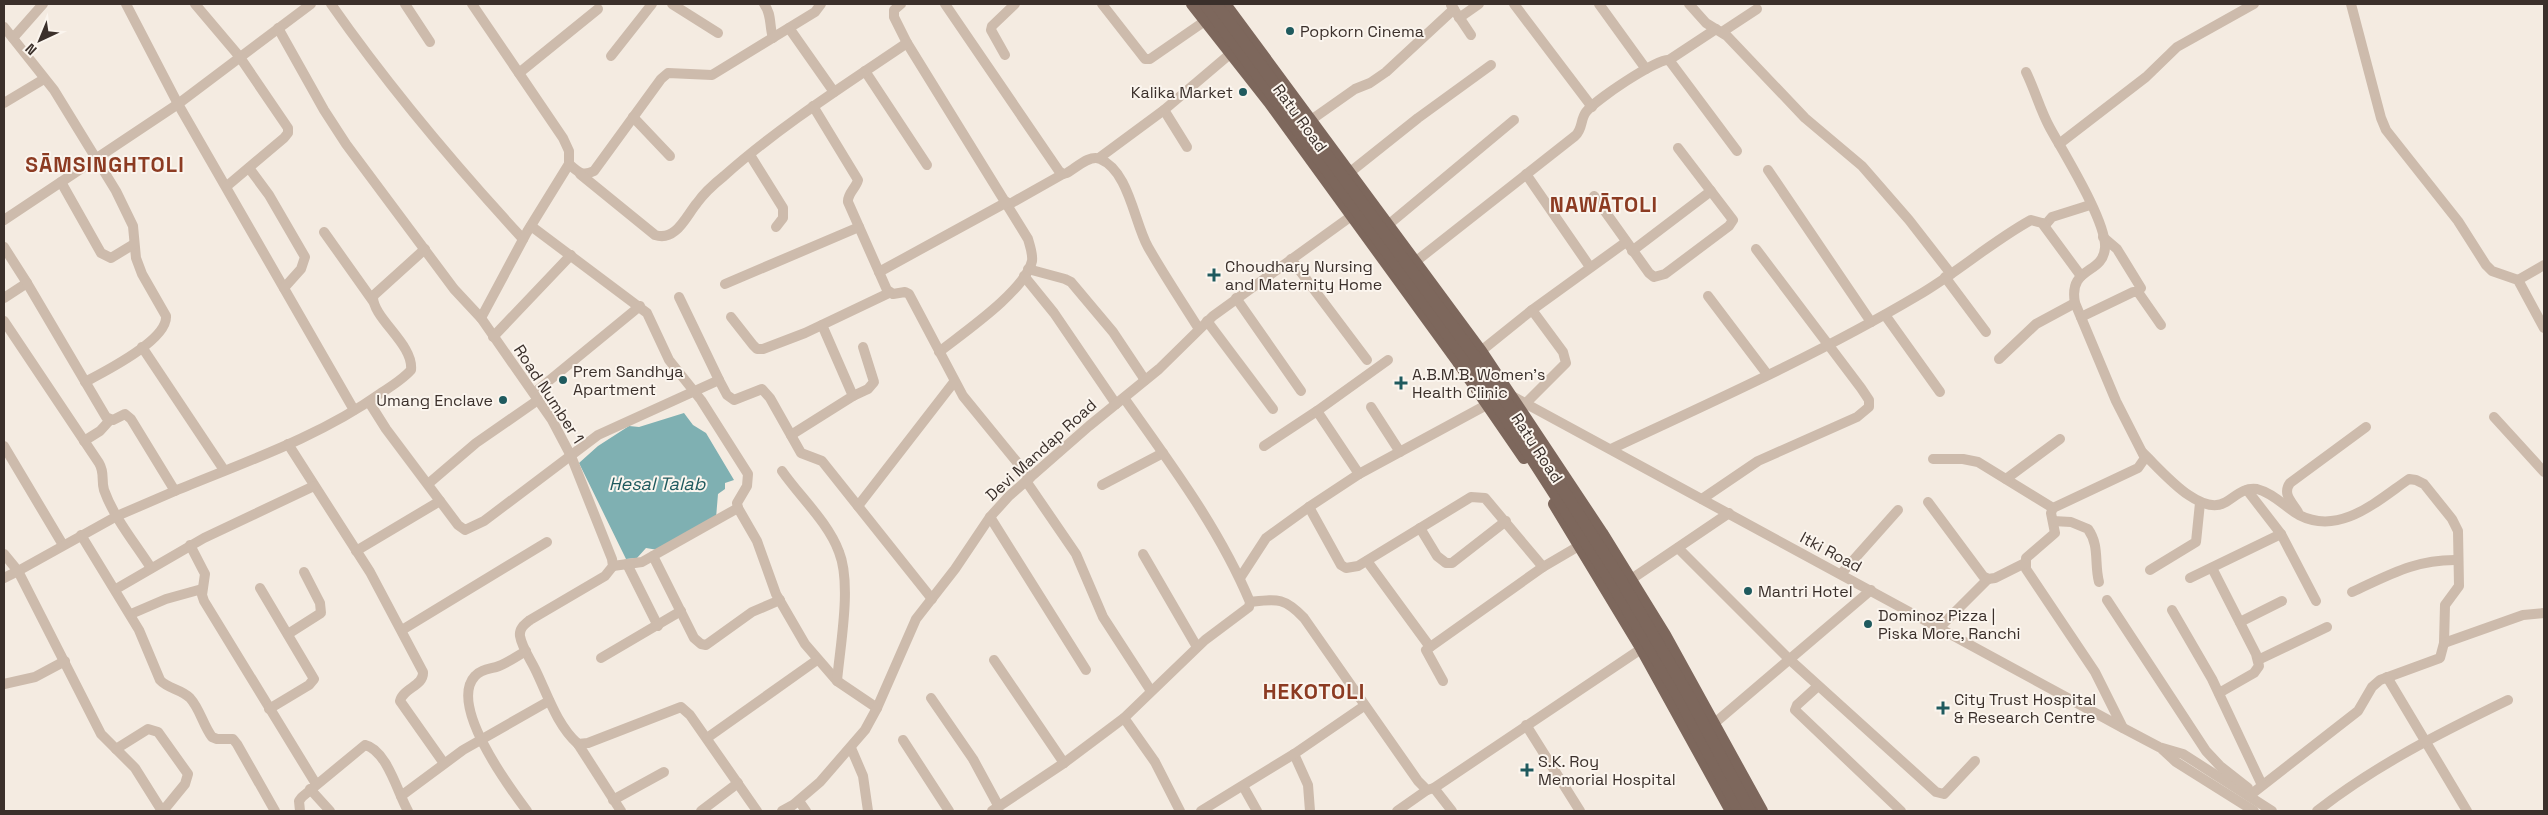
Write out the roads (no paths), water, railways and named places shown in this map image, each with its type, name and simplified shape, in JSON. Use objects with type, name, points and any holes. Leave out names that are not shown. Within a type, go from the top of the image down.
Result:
[{"type":"main road","name":"Ratu Road","points":[[1192,4],[1269,102],[1488,404],[1580,546],[1694,740],[1732,811]]},
{"type":"main road","points":[[1205,4],[1485,386],[1564,506],[1615,590],[1678,696],[1740,811]]},
{"type":"main road","points":[[1216,4],[1493,381],[1619,577],[1686,691],[1750,811]]},
{"type":"main road","name":"Ratu Road","points":[[1226,4],[1480,352],[1602,533],[1665,635],[1762,811]]},
{"type":"street","points":[[42,4],[7,32],[54,90],[97,158],[128,213],[133,226],[134,244],[142,274],[166,316],[163,328],[123,363],[84,382]]},
{"type":"street","points":[[126,4],[178,104],[227,186],[354,410]]},
{"type":"street","points":[[195,4],[239,56],[288,128],[288,133],[284,138],[227,186]]},
{"type":"street","points":[[4,220],[178,104],[239,56],[311,4]]},
{"type":"street","points":[[331,4],[370,60],[444,151],[523,239]]},
{"type":"street","points":[[405,4],[430,42]]},
{"type":"street","points":[[472,4],[563,138],[569,151],[569,164],[523,239],[481,318]]},
{"type":"street","points":[[611,56],[652,4]]},
{"type":"street","points":[[672,4],[718,33]]},
{"type":"street","points":[[764,4],[771,15],[769,27],[773,38]]},
{"type":"street","points":[[580,174],[587,175],[594,171],[668,73],[712,76],[815,12],[821,4]]},
{"type":"street","points":[[901,4],[894,10],[894,17],[907,43],[1028,238],[1032,251],[1032,262],[1026,273],[1004,300],[939,352]]},
{"type":"street","points":[[945,4],[1051,163],[1063,174]]},
{"type":"street","points":[[1005,54],[991,30],[992,26],[1015,4]]},
{"type":"street","points":[[1102,4],[1145,59],[1150,59],[1205,21]]},
{"type":"street","points":[[1311,120],[1355,89],[1370,83],[1386,72],[1455,10],[1479,4]]},
{"type":"street","points":[[1514,4],[1592,107]]},
{"type":"street","points":[[1599,4],[1646,69]]},
{"type":"street","points":[[1689,4],[1706,23],[1719,31],[1805,118],[1862,166],[1909,220],[1986,332]]},
{"type":"street","points":[[2059,144],[2146,77],[2177,47],[2254,4]]},
{"type":"street","points":[[2351,4],[2381,118],[2386,130],[2458,221],[2486,265],[2492,271],[2518,280],[2544,328]]},
{"type":"street","points":[[519,73],[598,9]]},
{"type":"street","points":[[1415,262],[1580,131],[1586,113],[1592,107],[1660,60],[1669,60],[1758,9]]},
{"type":"street","points":[[1455,10],[1471,35]]},
{"type":"street","name":"Road Number 1","points":[[278,28],[324,110],[454,289],[481,318],[536,396],[571,456],[612,559],[613,566]]},
{"type":"street","points":[[789,28],[834,92]]},
{"type":"street","points":[[569,164],[655,235],[661,237],[676,231],[702,196],[750,155],[813,106],[907,43]]},
{"type":"street","points":[[1099,158],[1164,110],[1230,54]]},
{"type":"street","points":[[1669,60],[1737,151]]},
{"type":"street","points":[[1349,173],[1418,118],[1491,65]]},
{"type":"street","points":[[865,71],[927,165]]},
{"type":"street","points":[[2026,72],[2059,144],[2077,175],[2104,237],[2104,255],[2074,285],[2075,303],[2116,401],[2143,453],[2170,479],[2200,503],[2217,506],[2247,490],[2256,489],[2265,492],[2300,515],[2321,522],[2338,521],[2370,505],[2409,479],[2424,484],[2456,525],[2459,586],[2445,605],[2442,653],[2435,661],[2375,683],[2358,711],[2251,794]]},
{"type":"street","points":[[4,104],[44,79]]},
{"type":"street","points":[[813,106],[858,180],[848,199],[889,293]]},
{"type":"street","points":[[1164,110],[1187,146]]},
{"type":"street","points":[[633,117],[670,156]]},
{"type":"street","points":[[1388,225],[1514,120]]},
{"type":"street","points":[[1594,196],[1649,273],[1654,277],[1659,277],[1729,226],[1733,220],[1678,148]]},
{"type":"street","points":[[750,155],[783,208],[783,218],[776,227]]},
{"type":"street","points":[[879,272],[1092,158],[1099,158],[1112,166],[1119,176],[1147,245],[1199,329]]},
{"type":"street","points":[[249,168],[269,195],[305,257],[301,269],[284,288]]},
{"type":"street","points":[[1768,170],[1871,322]]},
{"type":"street","points":[[1526,174],[1590,267]]},
{"type":"street","points":[[61,182],[101,253],[111,258],[134,244]]},
{"type":"street","points":[[1480,352],[1590,267],[1629,247],[1691,208],[1711,191]]},
{"type":"street","name":"Devi Mandap Road","points":[[782,811],[798,801],[820,782],[851,748],[877,708],[910,629],[973,545],[990,517],[1028,479],[1145,380],[1207,321],[1236,298],[1371,202]]},
{"type":"street","points":[[1611,449],[1885,315],[1948,276],[2025,223],[2031,220],[2046,224],[2052,218],[2090,205]]},
{"type":"street","points":[[2042,223],[2081,276]]},
{"type":"street","points":[[531,226],[640,306],[650,318],[669,360],[694,392],[748,474],[747,486],[737,503],[738,508],[757,541],[780,600],[817,660],[837,681],[877,708]]},
{"type":"street","points":[[724,284],[859,227]]},
{"type":"street","points":[[4,578],[117,516],[288,444],[369,402],[406,376],[411,370],[412,363],[373,301],[324,232]]},
{"type":"street","points":[[2104,237],[2117,249],[2141,288]]},
{"type":"street","points":[[4,247],[84,382],[106,417],[110,420]]},
{"type":"street","points":[[373,301],[377,290],[425,249]]},
{"type":"street","points":[[1702,499],[1758,462],[1857,417],[1869,408],[1869,400],[1756,249]]},
{"type":"street","points":[[493,337],[571,255]]},
{"type":"street","points":[[1291,259],[1367,360]]},
{"type":"street","points":[[2518,280],[2544,265]]},
{"type":"street","points":[[1026,273],[1065,278],[1071,282],[1113,332],[1145,380]]},
{"type":"street","points":[[931,698],[973,759],[995,809],[1064,763],[1124,718],[1197,647],[1222,626],[1245,612],[1250,602],[1240,578],[1185,483],[1120,401],[1026,273]]},
{"type":"street","points":[[4,298],[27,283]]},
{"type":"street","points":[[731,317],[757,350],[772,346],[822,325],[889,293],[905,292],[909,294],[954,382],[971,407],[1028,479],[1076,554],[1102,617],[1151,691]]},
{"type":"street","points":[[2081,317],[2133,292],[2138,292],[2161,325]]},
{"type":"street","points":[[1708,296],[1767,374]]},
{"type":"street","points":[[679,297],[726,395],[734,400],[762,389],[766,392],[801,453],[822,461],[932,599]]},
{"type":"street","points":[[1236,298],[1301,391]]},
{"type":"street","points":[[1999,360],[2036,324],[2075,303]]},
{"type":"street","points":[[428,484],[476,442],[536,396],[640,306]]},
{"type":"street","points":[[1527,402],[1566,363],[1563,352],[1532,310]]},
{"type":"street","points":[[1885,315],[1940,392]]},
{"type":"street","points":[[4,321],[103,469],[104,490],[117,516],[150,568]]},
{"type":"street","points":[[1207,321],[1273,409]]},
{"type":"street","points":[[822,325],[853,396]]},
{"type":"street","points":[[142,347],[224,470]]},
{"type":"street","points":[[791,435],[853,396],[868,389],[874,382],[863,348]]},
{"type":"street","points":[[1264,446],[1388,360]]},
{"type":"street","points":[[369,402],[386,429],[458,526],[465,530],[472,528],[598,435],[719,380]]},
{"type":"street","points":[[858,506],[954,382]]},
{"type":"street","points":[[1240,578],[1266,538],[1308,507],[1358,474],[1488,404],[1510,395]]},
{"type":"street","name":"Itki Road","points":[[1510,395],[1527,402],[1729,514],[2159,747]]},
{"type":"street","points":[[1371,407],[1400,452]]},
{"type":"street","points":[[1317,411],[1358,474]]},
{"type":"street","points":[[84,441],[100,431],[110,420],[125,414],[131,419],[175,491]]},
{"type":"street","points":[[2494,417],[2544,472]]},
{"type":"street","points":[[2300,515],[2286,494],[2286,488],[2290,483],[2366,427]]},
{"type":"street","points":[[2006,479],[2060,439]]},
{"type":"street","points":[[288,444],[356,551],[402,630],[423,676],[404,693],[400,701],[443,762]]},
{"type":"street","points":[[4,446],[63,545]]},
{"type":"street","points":[[1102,486],[1163,453]]},
{"type":"street","points":[[2123,728],[2095,672],[2026,569],[2025,563],[2026,558],[2052,537],[2056,528],[2051,513],[2053,508],[2138,468],[2143,463],[2143,453]]},
{"type":"street","points":[[1933,459],[1973,460],[2053,508]]},
{"type":"street","points":[[782,471],[825,527],[840,554],[844,598],[837,681]]},
{"type":"street","points":[[116,589],[190,545],[314,486]]},
{"type":"street","points":[[2247,490],[2281,534],[2316,601]]},
{"type":"street","points":[[1308,507],[1341,565],[1350,569],[1471,497],[1478,496],[1485,498],[1543,567]]},
{"type":"street","points":[[356,551],[440,501]]},
{"type":"street","points":[[1928,502],[1983,576],[1988,579]]},
{"type":"street","points":[[2150,570],[2196,542],[2200,503]]},
{"type":"street","points":[[621,811],[578,744],[571,738],[549,701],[520,636],[523,625],[605,576],[613,566],[642,562],[738,508]]},
{"type":"street","points":[[1841,574],[1898,510]]},
{"type":"street","points":[[1630,580],[1729,514]]},
{"type":"street","points":[[990,517],[1086,670]]},
{"type":"street","points":[[1420,528],[1437,556],[1446,563],[1452,563],[1506,521]]},
{"type":"street","points":[[2053,522],[2071,522],[2088,529],[2096,543],[2099,582]]},
{"type":"street","points":[[1443,681],[1426,650],[1543,567],[1602,533]]},
{"type":"street","points":[[2190,578],[2281,534]]},
{"type":"street","points":[[81,535],[131,614],[160,680],[165,685],[182,692],[189,698],[212,736],[217,739],[233,740],[237,744],[275,811]]},
{"type":"street","points":[[402,630],[547,542]]},
{"type":"street","points":[[190,545],[205,574],[202,595],[207,607],[313,786],[330,811]]},
{"type":"street","points":[[1678,548],[1788,660],[1941,795],[1952,788],[1976,761]]},
{"type":"street","points":[[4,554],[18,571],[65,661],[94,722],[106,740],[135,768],[163,811],[185,784],[188,774],[158,732],[153,728],[148,729],[116,749]]},
{"type":"street","points":[[1143,554],[1197,647]]},
{"type":"street","points":[[653,556],[697,642],[706,645],[752,612],[780,600]]},
{"type":"street","points":[[2352,592],[2412,564],[2442,559],[2458,560]]},
{"type":"street","points":[[1367,560],[1430,647]]},
{"type":"street","points":[[1940,627],[1988,579],[1995,578],[2025,563]]},
{"type":"street","points":[[627,564],[658,626]]},
{"type":"street","points":[[2212,568],[2258,660],[2258,670],[2219,693]]},
{"type":"street","points":[[288,634],[321,613],[320,603],[304,572]]},
{"type":"street","points":[[260,588],[314,679],[309,685],[269,709]]},
{"type":"street","points":[[131,614],[166,599],[202,589]]},
{"type":"street","points":[[1694,740],[1871,590]]},
{"type":"street","points":[[1250,602],[1278,599],[1285,601],[1296,610],[1418,781],[1430,789],[1452,811]]},
{"type":"street","points":[[2107,600],[2206,751],[2220,766],[2272,811]]},
{"type":"street","points":[[2240,622],[2282,601]]},
{"type":"street","points":[[2172,610],[2219,693],[2262,785]]},
{"type":"street","points":[[601,658],[681,612]]},
{"type":"street","points":[[2444,643],[2523,615],[2544,613]]},
{"type":"street","points":[[2258,660],[2326,627]]},
{"type":"street","points":[[1397,811],[1641,648],[1665,635]]},
{"type":"street","points":[[526,651],[498,666],[484,669],[475,675],[470,684],[468,695],[470,711],[482,740],[508,787],[527,811]]},
{"type":"street","points":[[707,738],[817,660]]},
{"type":"street","points":[[994,660],[1064,763]]},
{"type":"street","points":[[4,684],[34,677],[65,661]]},
{"type":"street","points":[[2388,677],[2467,811]]},
{"type":"street","points":[[1818,686],[1797,705],[1795,710],[1901,811]]},
{"type":"street","points":[[2316,811],[2363,776],[2425,740],[2508,700]]},
{"type":"street","points":[[401,796],[443,762],[549,701]]},
{"type":"street","points":[[1201,811],[1294,754],[1364,706]]},
{"type":"street","points":[[578,744],[588,743],[681,707],[686,710],[707,738],[757,811]]},
{"type":"street","points":[[1124,718],[1155,762],[1180,811]]},
{"type":"street","points":[[1526,725],[1580,811]]},
{"type":"street","points":[[903,740],[948,811]]},
{"type":"street","points":[[300,811],[299,801],[313,786],[365,745],[375,751],[394,778],[405,810]]},
{"type":"street","points":[[2159,747],[2183,754],[2251,794]]},
{"type":"street","points":[[2159,747],[2176,762],[2254,811]]},
{"type":"street","points":[[851,748],[863,776],[868,811]]},
{"type":"street","points":[[1294,754],[1308,785],[1310,811]]},
{"type":"street","points":[[613,800],[664,772]]},
{"type":"street","points":[[701,811],[738,783]]},
{"type":"street","points":[[1244,786],[1257,811]]},
{"type":"street","points":[[798,801],[806,811]]},
{"type":"water","name":"Hesal Talab","points":[[684,413],[693,425],[706,433],[734,480],[725,483],[725,489],[718,494],[716,518],[658,550],[646,548],[637,558],[626,559],[579,463],[598,446],[629,426],[639,427]]},
{"type":"place","name":"Popkorn Cinema","points":[[1290,31]]},
{"type":"place","name":"Kalika Market","points":[[1243,92]]},
{"type":"place","name":"Choudhary Nursing and Maternity Home","points":[[1214,275]]},
{"type":"place","name":"Prem Sandhya Apartment","points":[[563,380]]},
{"type":"place","name":"A.B.M.B. Women's Health Clinic","points":[[1401,383]]},
{"type":"place","name":"Umang Enclave","points":[[503,400]]},
{"type":"place","name":"Mantri Hotel","points":[[1748,591]]},
{"type":"place","name":"Dominoz Pizza | Piska More, Ranchi","points":[[1868,624]]},
{"type":"place","name":"City Trust Hospital & Research Centre","points":[[1943,708]]},
{"type":"place","name":"S.K. Roy Memorial Hospital","points":[[1527,770]]},
{"type":"district","name":"SĀMSINGHTOLI","points":[[105,164]]},
{"type":"district","name":"NAWĀTOLI","points":[[1604,204]]},
{"type":"district","name":"HEKOTOLI","points":[[1314,691]]}]
